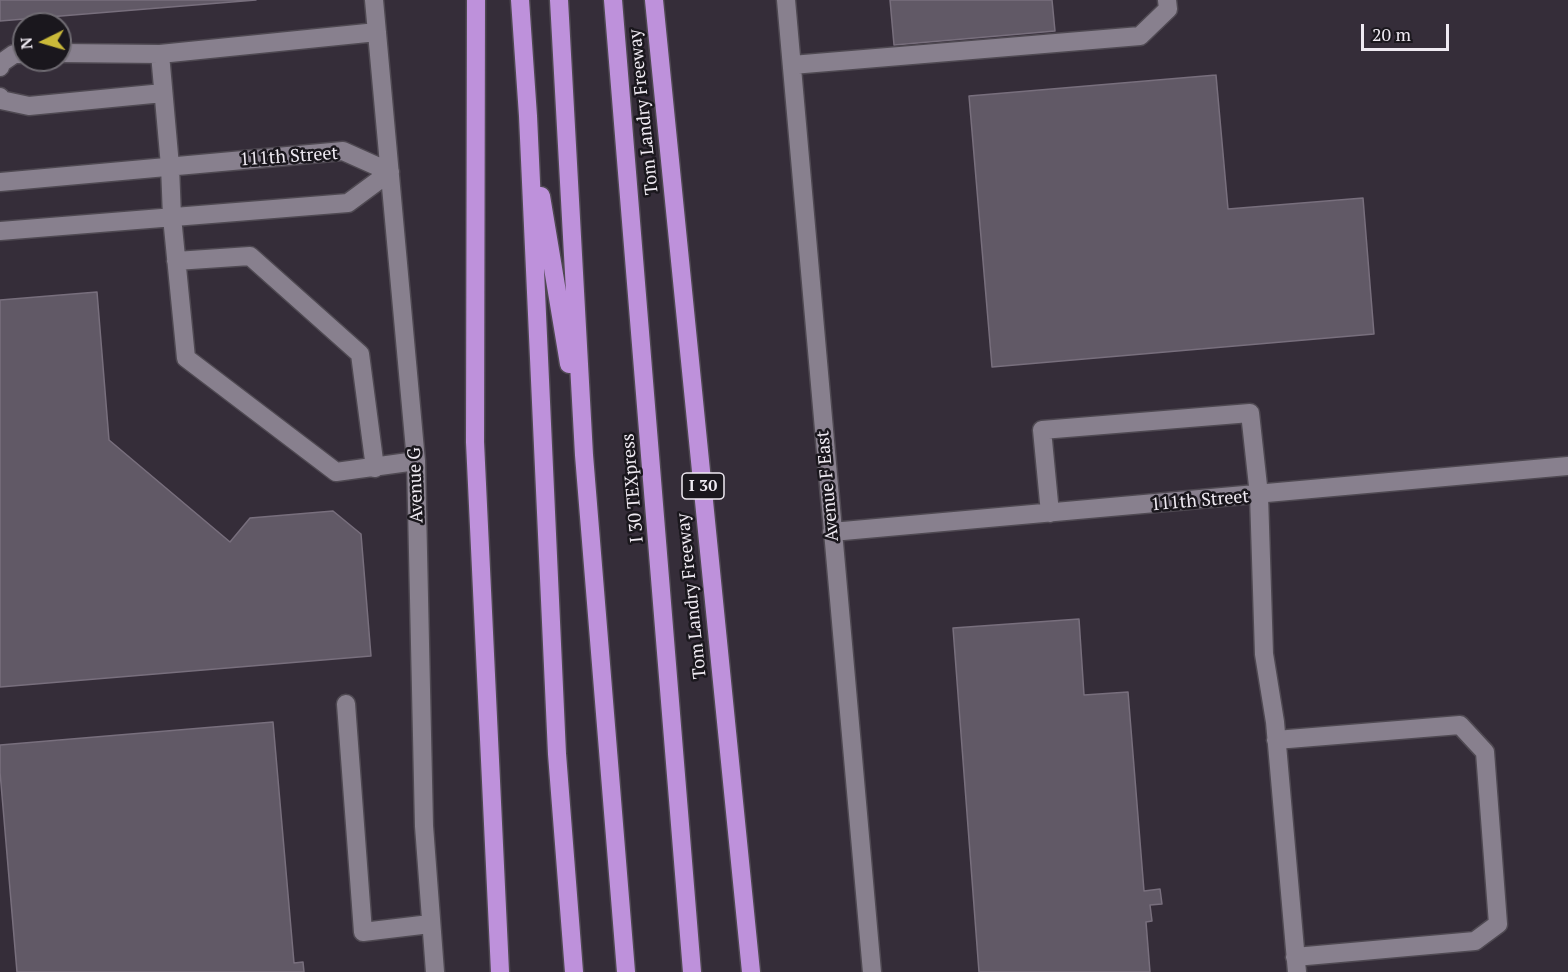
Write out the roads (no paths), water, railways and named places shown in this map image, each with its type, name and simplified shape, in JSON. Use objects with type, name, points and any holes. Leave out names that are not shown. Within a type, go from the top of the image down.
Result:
[{"type":"highway","points":[[476,0],[475,442],[501,972]]},
{"type":"highway","points":[[520,0],[528,116],[557,754],[574,972]]},
{"type":"highway","points":[[559,0],[584,455],[626,972]]},
{"type":"highway","name":"I 30 TEXpress","points":[[613,0],[692,972]]},
{"type":"highway","name":"Tom Landry Freeway","points":[[654,0],[751,972]]},
{"type":"highway","points":[[528,116],[584,455]]},
{"type":"street","name":"Avenue G","points":[[375,0],[416,460],[424,826],[435,972]]},
{"type":"street","name":"Avenue F East","points":[[786,0],[872,972]]},
{"type":"street","points":[[792,65],[1140,36],[1168,9],[1167,0]]},
{"type":"street","points":[[72,53],[160,54],[377,32]]},
{"type":"street","points":[[160,54],[172,217],[186,358],[336,472],[375,468],[416,460]]},
{"type":"street","points":[[0,67],[1,63],[12,55]]},
{"type":"street","points":[[0,97],[1,100],[29,106],[163,93]]},
{"type":"street","name":"111th Street","points":[[0,182],[343,151],[390,172]]},
{"type":"street","points":[[0,231],[348,203],[390,172]]},
{"type":"street","points":[[176,261],[250,256],[360,354],[375,468]]},
{"type":"street","points":[[1050,513],[1042,430],[1250,412],[1259,495],[1263,654],[1276,740],[1296,965],[1475,941],[1498,924],[1485,752],[1460,725],[1276,740]]},
{"type":"street","name":"111th Street","points":[[832,532],[1568,466]]},
{"type":"street","points":[[346,704],[363,932],[430,924]]}]
